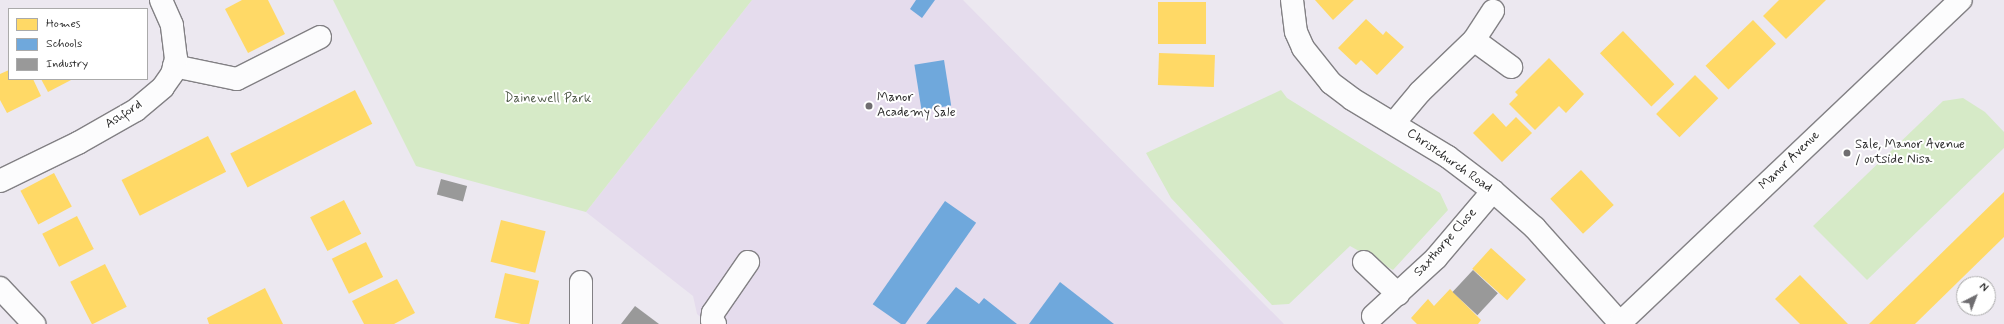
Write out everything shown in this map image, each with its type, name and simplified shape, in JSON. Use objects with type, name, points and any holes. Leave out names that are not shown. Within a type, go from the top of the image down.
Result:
[{"type":"street","name":"Ashford","points":[[0,180],[78,143],[136,110],[163,87],[174,66],[175,51],[172,25],[161,0]]},
{"type":"street","name":"Christchurch Road","points":[[1292,0],[1296,32],[1303,48],[1314,66],[1352,100],[1394,123],[1448,157],[1493,191],[1535,228],[1620,324]]},
{"type":"street","name":"Manor Avenue","points":[[1620,324],[1961,0]]},
{"type":"street","points":[[1394,123],[1420,92],[1474,40],[1493,11]]},
{"type":"street","points":[[174,66],[237,79],[320,37]]},
{"type":"street","points":[[1474,40],[1511,67]]},
{"type":"street","name":"Saxthorpe Close","points":[[1373,316],[1436,258],[1493,191]]},
{"type":"street","points":[[715,324],[712,320],[713,313],[748,262]]},
{"type":"street","points":[[1364,262],[1398,294]]},
{"type":"street","points":[[581,282],[581,324]]},
{"type":"street","points":[[0,288],[19,304],[34,324]]},
{"type":"shaded area","name":"Manor Academy Sale","points":[[752,0],[963,0],[1284,324],[709,324],[697,314],[693,296],[586,212]]},
{"type":"green space","name":"Dainewell Park","points":[[333,0],[752,0],[586,212],[416,166]]},
{"type":"green space","points":[[1281,90],[1287,98],[1440,193],[1448,210],[1393,270],[1350,246],[1289,304],[1272,305],[1171,198],[1146,153]]},
{"type":"green space","points":[[1963,98],[1985,112],[2004,132],[2004,148],[1867,280],[1813,226],[1943,101]]},
{"type":"building: Homes","points":[[242,0],[268,0],[285,34],[248,53],[225,9]]},
{"type":"building: Homes","points":[[1315,0],[1354,0],[1333,20]]},
{"type":"building: Homes","points":[[1779,0],[1826,0],[1786,39],[1763,16]]},
{"type":"building: Homes","points":[[1158,2],[1206,2],[1206,44],[1158,44]]},
{"type":"building: Homes","points":[[1366,19],[1383,35],[1386,31],[1404,47],[1377,75],[1361,60],[1356,65],[1338,48]]},
{"type":"building: Homes","points":[[1753,20],[1776,44],[1728,90],[1706,66]]},
{"type":"building: Homes","points":[[1623,31],[1674,84],[1651,106],[1600,53]]},
{"type":"building: Homes","points":[[1159,53],[1215,55],[1214,87],[1158,85]]},
{"type":"building: Homes","points":[[1549,58],[1584,94],[1566,113],[1559,106],[1535,130],[1509,104],[1518,95],[1515,92]]},
{"type":"building: Homes","points":[[8,70],[8,80],[33,80],[41,96],[7,113],[0,100],[0,74]]},
{"type":"building: Homes","points":[[1695,75],[1718,98],[1679,137],[1656,114]]},
{"type":"building: Homes","points":[[42,80],[71,80],[48,92]]},
{"type":"building: Homes","points":[[355,90],[372,124],[248,187],[230,154]]},
{"type":"building: Homes","points":[[1493,113],[1506,127],[1516,117],[1532,133],[1502,162],[1473,133]]},
{"type":"building: Homes","points":[[208,136],[226,172],[140,216],[122,180]]},
{"type":"building: Homes","points":[[1581,170],[1614,205],[1583,234],[1550,199]]},
{"type":"building: Homes","points":[[54,173],[72,207],[38,224],[20,191]]},
{"type":"building: Homes","points":[[2004,192],[2004,237],[1964,276],[1956,276],[1956,284],[1915,324],[1869,324]]},
{"type":"building: Homes","points":[[344,200],[361,234],[327,251],[310,217]]},
{"type":"building: Homes","points":[[77,216],[94,249],[59,267],[42,234]]},
{"type":"building: Homes","points":[[501,220],[546,231],[535,273],[491,262]]},
{"type":"building: Homes","points":[[366,242],[383,277],[349,294],[332,259]]},
{"type":"building: Homes","points":[[1491,248],[1526,279],[1507,300],[1472,269]]},
{"type":"building: Homes","points":[[105,264],[127,307],[92,324],[70,282]]},
{"type":"building: Homes","points":[[505,273],[539,281],[529,324],[521,324],[495,318]]},
{"type":"building: Homes","points":[[1800,275],[1848,324],[1800,324],[1775,299]]},
{"type":"building: Homes","points":[[397,279],[415,313],[394,324],[364,324],[352,301]]},
{"type":"building: Homes","points":[[265,288],[283,324],[209,324],[207,318]]},
{"type":"building: Homes","points":[[1450,289],[1481,320],[1478,324],[1417,324],[1411,318],[1428,299],[1434,306]]},
{"type":"building: Schools","points":[[916,0],[935,0],[922,18],[910,9]]},
{"type":"building: Schools","points":[[944,60],[951,105],[922,110],[914,65]]},
{"type":"building: Schools","points":[[945,201],[976,223],[905,324],[901,324],[873,304]]},
{"type":"building: Schools","points":[[1060,282],[1114,324],[1029,324]]},
{"type":"building: Schools","points":[[956,287],[979,304],[984,298],[1017,324],[926,324]]},
{"type":"building: Industry","points":[[441,179],[467,186],[463,201],[437,194]]},
{"type":"building: Industry","points":[[1473,270],[1498,293],[1477,315],[1453,292]]},
{"type":"building: Industry","points":[[635,306],[659,324],[621,324]]},
{"type":"place","name":"Manor Academy Sale","points":[[869,106]]},
{"type":"place","name":"Sale, Manor Avenue / outside Nisa","points":[[1847,153]]}]
